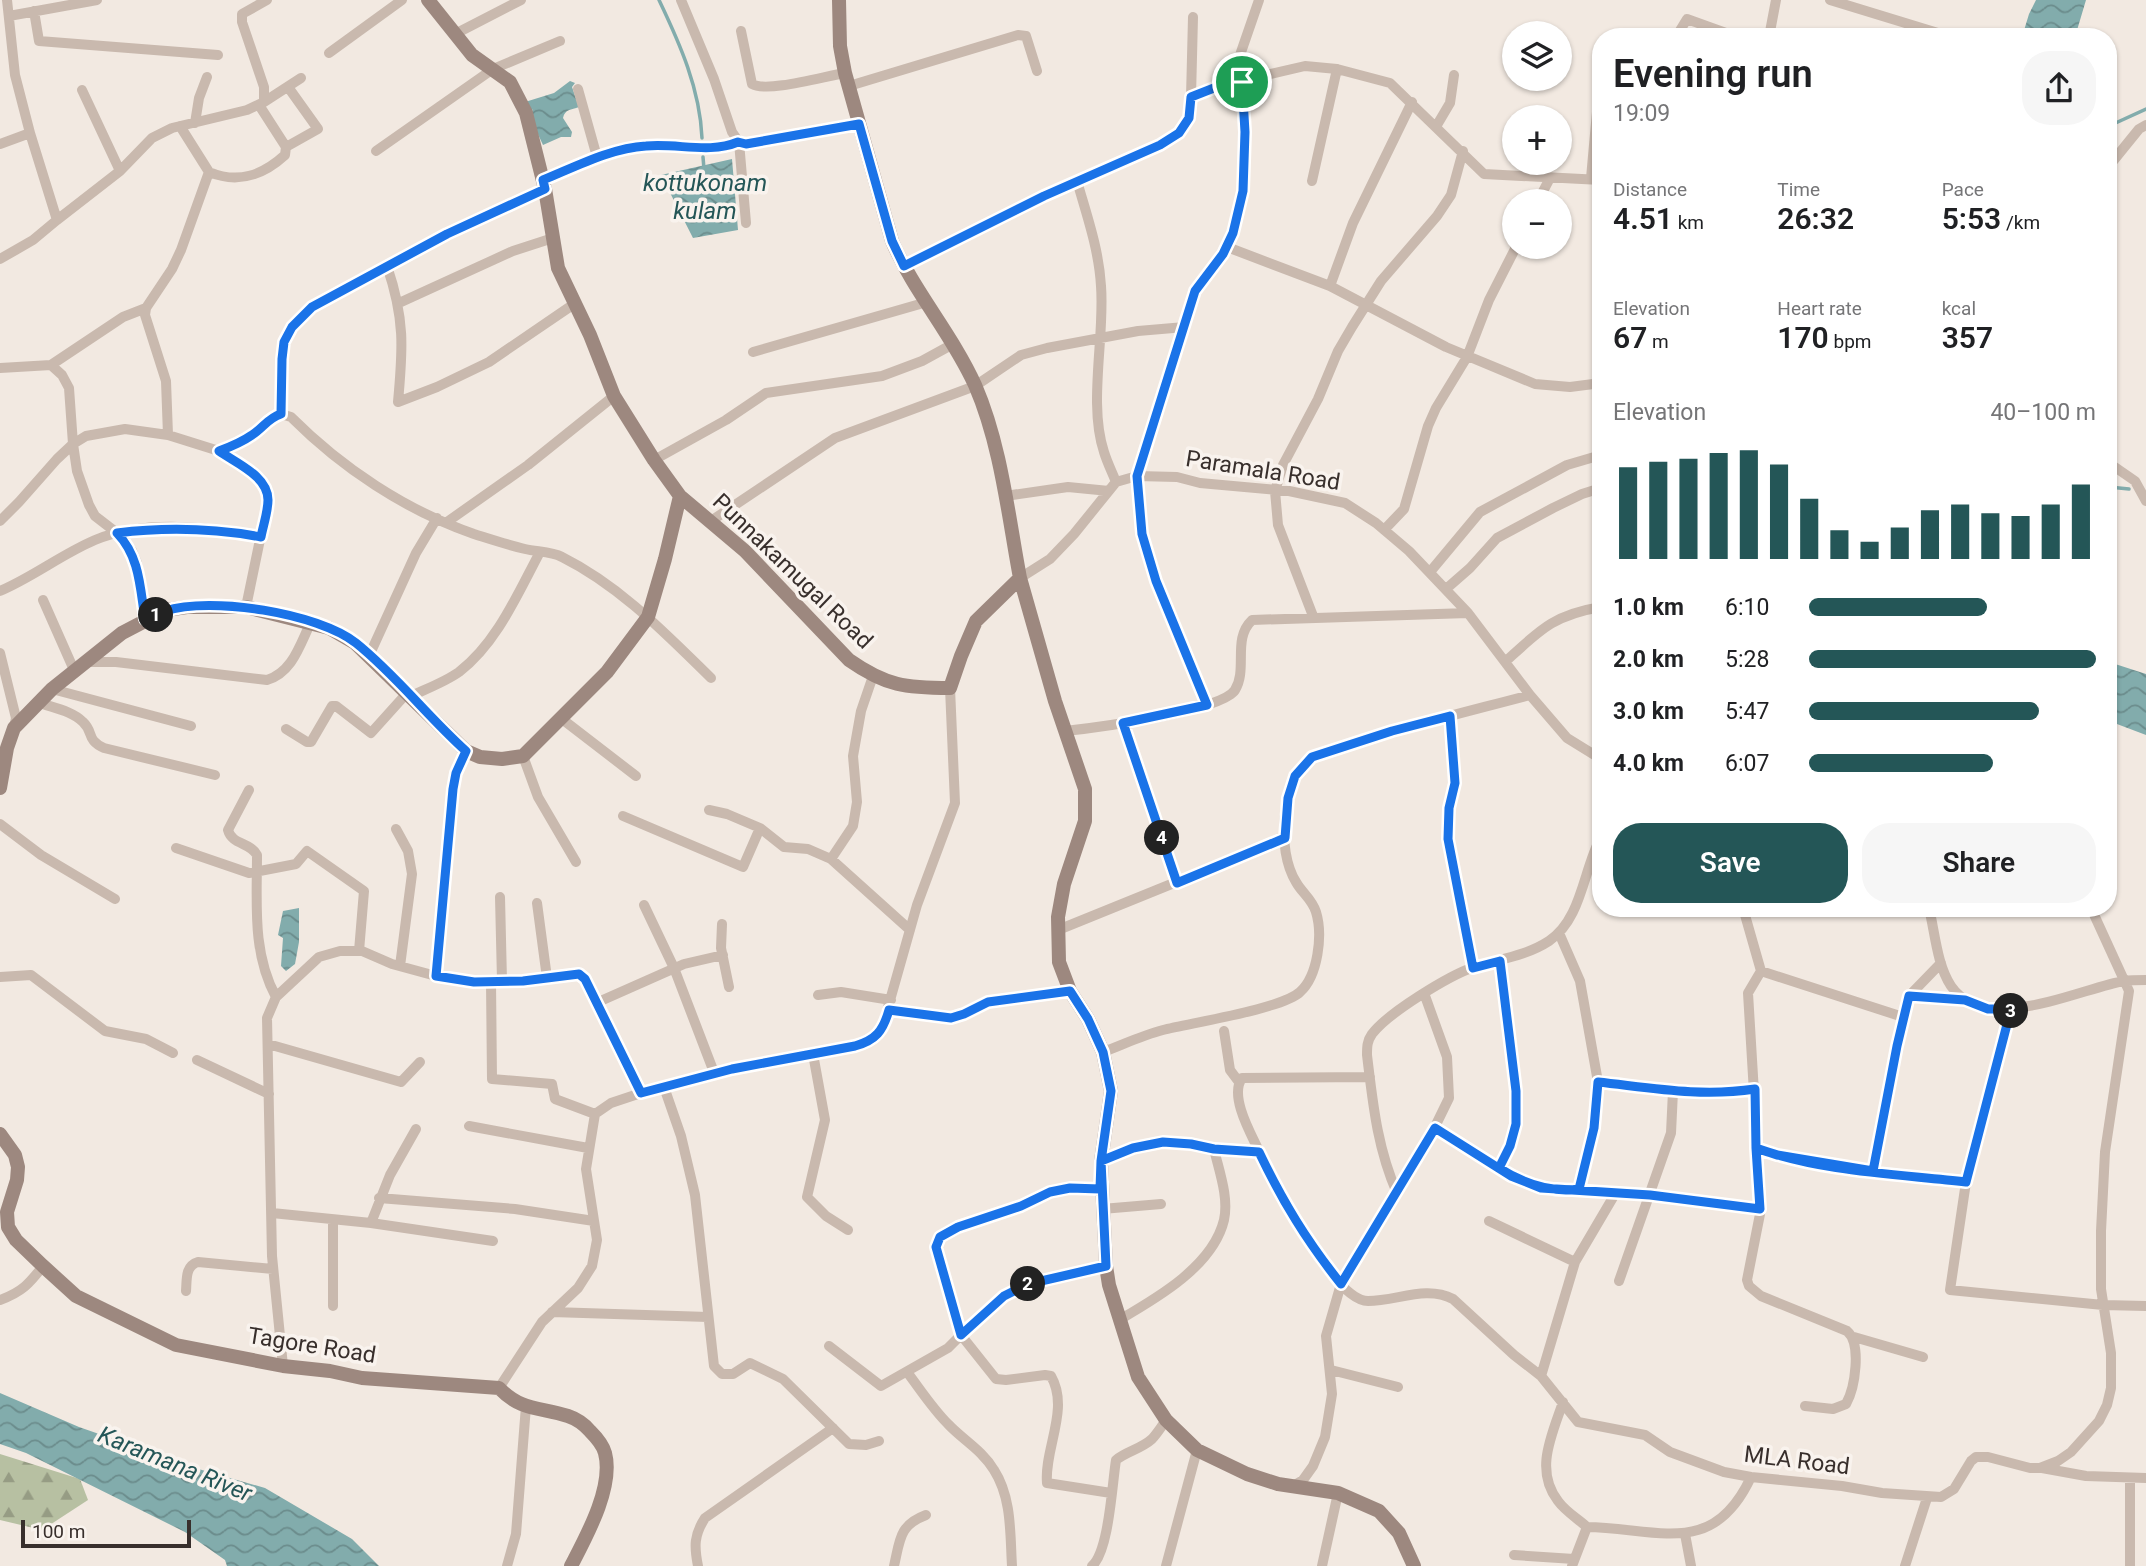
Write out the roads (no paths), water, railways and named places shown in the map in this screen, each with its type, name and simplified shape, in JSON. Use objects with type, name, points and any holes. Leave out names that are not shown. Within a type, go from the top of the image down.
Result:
[{"type":"street","points":[[9,16],[97,0]]},
{"type":"street","points":[[180,126],[209,172],[225,178],[257,174],[285,155],[286,147],[262,104],[264,87],[242,22],[242,14],[267,0]]},
{"type":"street","points":[[329,53],[402,0]]},
{"type":"street","name":"Punnakamugal Road","points":[[428,0],[472,55],[510,82],[526,113],[544,185],[558,268],[590,335],[614,396],[680,496],[745,551],[849,660],[888,683],[911,687],[950,688]]},
{"type":"street","points":[[455,34],[521,0]]},
{"type":"street","points":[[681,0],[738,142],[746,223]]},
{"type":"street","points":[[839,0],[840,46],[847,80],[892,241],[975,386],[994,446],[1020,578],[1065,732],[1085,789],[1085,821],[1064,884],[1058,930],[1059,962],[1070,991],[1088,1019],[1103,1052],[1111,1091],[1101,1161],[1100,1189],[1106,1266],[1119,1320],[1138,1377],[1166,1420],[1197,1450],[1247,1474],[1293,1486],[1338,1493],[1379,1511],[1399,1533],[1414,1566]]},
{"type":"street","points":[[1207,705],[1156,581],[1142,534],[1137,476],[1195,291],[1227,247],[1233,233],[1243,191],[1245,132],[1236,83],[1259,0]]},
{"type":"street","points":[[1771,28],[1776,0]]},
{"type":"street","points":[[1830,0],[1921,28]]},
{"type":"street","points":[[5,1],[15,75],[57,220]]},
{"type":"street","points":[[34,11],[39,40],[218,55]]},
{"type":"street","points":[[904,266],[1077,181],[1160,145],[1179,133],[1189,118],[1193,18]]},
{"type":"street","points":[[1682,28],[1687,19],[1712,28]]},
{"type":"street","points":[[741,31],[752,84],[757,87],[847,80],[1018,34],[1026,36],[1037,71]]},
{"type":"street","points":[[376,151],[493,69],[561,41]]},
{"type":"street","points":[[1191,97],[1305,66],[1337,69],[1390,83],[1437,125],[1485,174],[1592,179]]},
{"type":"street","points":[[1312,181],[1337,69]]},
{"type":"street","points":[[1437,125],[1450,103],[1454,75]]},
{"type":"street","points":[[195,122],[199,98],[207,77]]},
{"type":"street","points":[[0,259],[33,240],[120,170],[152,138],[180,126],[262,104],[301,78]]},
{"type":"street","points":[[286,147],[318,129],[288,87]]},
{"type":"street","points":[[578,89],[597,157]]},
{"type":"street","points":[[82,90],[120,170]]},
{"type":"street","points":[[1330,286],[1353,223],[1412,102]]},
{"type":"street","points":[[281,414],[284,342],[292,327],[312,307],[597,157],[644,146],[725,147],[738,142],[746,144],[859,124]]},
{"type":"street","points":[[2117,156],[2138,129],[2146,125]]},
{"type":"street","points":[[0,144],[30,133]]},
{"type":"street","points":[[1313,616],[1278,525],[1275,491],[1283,465],[1318,400],[1338,351],[1366,305],[1381,281],[1437,216],[1451,195],[1463,151]]},
{"type":"street","points":[[168,435],[166,381],[145,315],[146,308],[172,269],[181,250],[209,172]]},
{"type":"street","points":[[1544,189],[1550,178]]},
{"type":"street","points":[[1077,181],[1097,251],[1102,338],[1098,389],[1099,427],[1113,486]]},
{"type":"street","points":[[399,303],[513,251],[553,238]]},
{"type":"street","points":[[1227,247],[1330,286],[1467,356],[1535,384],[1570,387],[1592,384]]},
{"type":"street","points":[[1384,530],[1404,509],[1428,426],[1467,356],[1489,300],[1510,259]]},
{"type":"street","points":[[387,267],[402,317],[403,350],[398,401],[437,387],[489,362],[573,303]]},
{"type":"street","points":[[753,352],[927,302]]},
{"type":"street","points":[[0,368],[51,365],[122,317],[146,308]]},
{"type":"street","points":[[711,521],[835,438],[975,386],[1021,355],[1138,331],[1185,327]]},
{"type":"street","points":[[654,460],[726,420],[766,393],[882,376],[922,361],[953,344]]},
{"type":"street","points":[[51,365],[62,375],[69,388],[77,471],[89,505],[95,516],[117,533],[132,551],[145,619]]},
{"type":"street","points":[[369,656],[416,553],[442,520],[528,465],[614,396]]},
{"type":"street","points":[[219,451],[254,433],[272,417],[281,414],[291,416],[329,453],[414,508],[474,534],[558,555],[579,566],[648,617],[711,678]]},
{"type":"street","points":[[0,521],[73,444],[86,436],[125,429],[168,435],[219,451],[259,479],[267,490],[268,501],[246,607]]},
{"type":"street","points":[[1430,572],[1480,512],[1567,465],[1592,457]]},
{"type":"street","points":[[2117,469],[2135,481],[2146,500]]},
{"type":"street","name":"Paramala Road","points":[[1113,486],[1137,476],[1177,477],[1200,483],[1289,491],[1345,503],[1384,530],[1430,572],[1468,613],[1530,695],[1567,738],[1592,753]]},
{"type":"street","points":[[1005,496],[1068,487],[1113,486]]},
{"type":"street","points":[[499,1388],[542,1322],[578,1288],[592,1266],[597,1240],[586,1169],[595,1114],[611,1103],[641,1093],[732,1069],[870,1041],[881,1032],[925,882],[955,803],[950,688],[976,621],[1020,578],[1050,559],[1113,486]]},
{"type":"street","points":[[1446,589],[1497,538],[1592,491]]},
{"type":"street","points":[[14,728],[79,666],[145,619],[166,610],[187,607],[246,607],[312,622],[355,643],[466,751],[491,758],[523,756],[607,672],[648,617],[680,496]]},
{"type":"street","points":[[0,591],[24,581],[70,552],[117,533],[152,528],[195,528],[261,537]]},
{"type":"street","points":[[286,729],[311,742],[332,706],[337,706],[371,733],[409,694],[457,673],[479,653],[540,552]]},
{"type":"street","points":[[43,600],[79,666]]},
{"type":"street","points":[[1505,662],[1545,625],[1578,611],[1592,609]]},
{"type":"street","points":[[1065,732],[1123,723],[1228,698],[1236,688],[1245,626],[1252,620],[1468,613]]},
{"type":"street","points":[[79,666],[116,662],[267,680],[278,677],[289,666],[312,622]]},
{"type":"street","points":[[0,653],[16,718],[0,788]]},
{"type":"street","points":[[831,859],[853,826],[857,802],[853,756],[861,711],[873,676]]},
{"type":"street","points":[[52,690],[191,726]]},
{"type":"street","points":[[1103,1052],[1160,1030],[1214,1020],[1299,994],[1310,980],[1317,961],[1317,914],[1311,900],[1295,881],[1285,848],[1285,838],[1288,798],[1295,776],[1312,757],[1392,731],[1530,695]]},
{"type":"street","points":[[40,703],[72,714],[85,723],[94,743],[104,748],[215,775]]},
{"type":"street","points":[[1450,716],[1455,783],[1449,808],[1448,839],[1473,968]]},
{"type":"street","points":[[562,719],[636,776]]},
{"type":"street","points":[[1123,723],[1177,883]]},
{"type":"street","points":[[436,976],[453,789],[456,773],[466,751]]},
{"type":"street","points":[[523,756],[538,797],[576,862]]},
{"type":"street","points":[[249,790],[228,830],[234,840],[254,849],[257,855],[258,944],[262,965],[276,996]]},
{"type":"street","points":[[709,810],[727,814],[760,828],[784,847],[808,849],[831,859],[910,930]]},
{"type":"street","points":[[623,817],[743,867],[760,828]]},
{"type":"street","points":[[0,824],[41,855],[114,899]]},
{"type":"street","points":[[396,829],[408,851],[412,874],[400,966]]},
{"type":"street","points":[[1058,930],[1285,838]]},
{"type":"street","points":[[176,848],[249,873],[296,864],[307,851],[363,891],[359,951]]},
{"type":"street","points":[[1397,1194],[1385,1166],[1375,1126],[1367,1043],[1370,1037],[1424,993],[1473,968],[1513,958],[1549,942],[1559,933],[1573,912],[1592,861]]},
{"type":"street","points":[[500,897],[492,1079],[552,1084],[555,1099],[595,1114]]},
{"type":"street","points":[[537,903],[547,978]]},
{"type":"street","points":[[644,905],[674,968],[715,1075]]},
{"type":"street","points":[[1746,917],[1761,971],[1748,993],[1760,1209],[1747,1273],[1749,1286],[1761,1296],[1847,1331],[1854,1337],[1923,1357]]},
{"type":"street","points":[[1931,917],[1941,963],[1951,986],[1965,1000]]},
{"type":"street","points":[[2039,1468],[2058,1461],[2071,1452],[2099,1421],[2111,1388],[2111,1353],[2101,1289],[2101,1231],[2105,1152],[2129,992],[2096,917]]},
{"type":"street","points":[[722,924],[723,955],[729,987]]},
{"type":"street","points":[[1559,933],[1580,981],[1598,1082],[1594,1128],[1579,1189]]},
{"type":"street","points":[[283,1366],[273,1269],[267,1018],[276,996],[319,957],[340,951],[359,951],[436,976],[474,982],[579,974],[585,979],[641,1093]]},
{"type":"street","points":[[596,1003],[674,968],[723,955]]},
{"type":"street","points":[[1499,1168],[1510,1146],[1516,1124],[1516,1091],[1500,961]]},
{"type":"street","points":[[1873,1171],[1909,996],[1941,963]]},
{"type":"street","points":[[1761,971],[1903,1017]]},
{"type":"street","points":[[0,977],[31,975],[105,1031],[146,1039],[173,1053]]},
{"type":"street","points":[[1909,996],[1965,1000],[1988,1009],[2011,1009],[2126,981],[2146,980]]},
{"type":"street","points":[[818,995],[841,992],[951,1018],[988,1002],[1070,991]]},
{"type":"street","points":[[1293,1486],[1303,1479],[1313,1466],[1325,1437],[1332,1394],[1326,1336],[1341,1284],[1397,1194],[1435,1128],[1449,1097],[1447,1057],[1424,993]]},
{"type":"street","points":[[2011,1009],[1966,1182],[1950,1290],[2103,1305],[2146,1306]]},
{"type":"street","name":"MLA Road","points":[[1224,1031],[1230,1070],[1239,1082],[1239,1098],[1244,1118],[1259,1152],[1286,1206],[1311,1247],[1351,1295],[1363,1301],[1441,1293],[1453,1298],[1514,1355],[1541,1376],[1577,1422],[1645,1435],[1670,1452],[1724,1472],[1751,1478],[1927,1498]]},
{"type":"street","points":[[268,1044],[401,1082],[420,1062]]},
{"type":"street","points":[[813,1054],[825,1120],[807,1197],[826,1216],[848,1230]]},
{"type":"street","points":[[197,1060],[269,1094]]},
{"type":"street","points":[[1239,1082],[1242,1078],[1370,1077]]},
{"type":"street","points":[[1598,1082],[1673,1091],[1723,1093],[1755,1089]]},
{"type":"street","points":[[664,1087],[681,1136],[695,1195],[714,1366],[722,1374],[733,1374],[750,1363],[766,1369],[783,1379],[849,1444],[866,1445],[879,1441]]},
{"type":"street","points":[[1619,1281],[1671,1133],[1673,1091]]},
{"type":"street","points":[[469,1126],[589,1148]]},
{"type":"street","points":[[1435,1128],[1511,1176],[1541,1188],[1650,1195],[1760,1209]]},
{"type":"street","points":[[371,1223],[379,1199],[416,1129]]},
{"type":"street","name":"Tagore Road","points":[[0,1134],[15,1155],[18,1167],[17,1180],[3,1212],[8,1227],[16,1240],[76,1296],[176,1345],[362,1378],[499,1388],[510,1399],[526,1406],[576,1419],[596,1437],[605,1452],[606,1464],[601,1498],[592,1524],[570,1566]]},
{"type":"street","points":[[1101,1161],[1133,1148],[1163,1142],[1259,1152]]},
{"type":"street","points":[[1756,1148],[1777,1155],[1873,1171],[1966,1182]]},
{"type":"street","points":[[1119,1320],[1158,1297],[1190,1272],[1203,1258],[1215,1238],[1224,1220],[1224,1196],[1214,1149]]},
{"type":"street","points":[[1100,1189],[1070,1188],[1050,1192],[1021,1206],[958,1227],[940,1237],[936,1247],[961,1335],[996,1379],[1045,1375],[1051,1377],[1055,1384],[1056,1417],[1047,1483],[1111,1493]]},
{"type":"street","points":[[1541,1376],[1574,1262],[1615,1194]]},
{"type":"street","points":[[379,1199],[515,1209],[594,1221]]},
{"type":"street","points":[[1102,1209],[1161,1204]]},
{"type":"street","points":[[272,1213],[371,1223],[493,1241]]},
{"type":"street","points":[[333,1220],[333,1306]]},
{"type":"street","points":[[1489,1221],[1574,1262]]},
{"type":"street","points":[[186,1291],[188,1268],[198,1262],[273,1269]]},
{"type":"street","points":[[0,1300],[17,1294],[43,1266]]},
{"type":"street","points":[[829,1346],[881,1386],[948,1348],[1004,1296],[1028,1284],[1106,1266]]},
{"type":"street","points":[[552,1312],[708,1317]]},
{"type":"street","points":[[1805,1406],[1833,1409],[1846,1404],[1856,1359],[1854,1337]]},
{"type":"street","points":[[1331,1370],[1398,1387]]},
{"type":"street","points":[[907,1372],[949,1426],[982,1453],[996,1471],[1007,1506],[1012,1566]]},
{"type":"street","points":[[1563,1402],[1544,1466],[1557,1501],[1587,1527],[1618,1527],[1665,1535],[1685,1534],[1713,1525],[1726,1516],[1736,1506],[1751,1478]]},
{"type":"street","points":[[511,1564],[516,1534],[526,1406]]},
{"type":"street","points":[[1092,1566],[1100,1556],[1105,1542],[1116,1460],[1126,1451],[1140,1447],[1152,1439],[1166,1420]]},
{"type":"street","points":[[698,1566],[694,1545],[696,1531],[705,1518],[833,1428]]},
{"type":"street","points":[[1166,1566],[1197,1450]]},
{"type":"street","points":[[1905,1566],[1927,1498],[1948,1494],[1970,1461],[1976,1457],[2086,1476],[2146,1478]]},
{"type":"street","points":[[2130,1478],[2130,1566]]},
{"type":"street","points":[[1322,1566],[1338,1493]]},
{"type":"street","points":[[894,1566],[901,1537],[911,1520],[926,1515]]},
{"type":"street","points":[[1514,1555],[1573,1563],[1587,1527]]},
{"type":"street","points":[[1685,1534],[1691,1566]]},
{"type":"water","points":[[2036,0],[2086,0],[2078,28],[2025,28]]},
{"type":"water","points":[[570,81],[575,83],[572,87],[579,107],[567,111],[563,118],[572,132],[571,137],[561,137],[543,145],[528,113],[533,110],[527,107],[525,102],[554,93]]},
{"type":"water","name":"kottukonam kulam","points":[[732,159],[738,230],[693,238],[661,175]]},
{"type":"water","points":[[2117,665],[2146,674],[2146,735],[2117,724]]},
{"type":"water","points":[[299,908],[299,942],[295,964],[286,971],[281,966],[283,938],[278,935],[283,911]]},
{"type":"water","name":"Karamana River","points":[[0,1393],[79,1427],[202,1470],[265,1488],[352,1539],[379,1566],[227,1566],[225,1560],[185,1532],[26,1453],[0,1444]]},
{"type":"waterway","points":[[659,0],[693,84],[702,138]]},
{"type":"waterway","points":[[2117,122],[2146,109]]},
{"type":"waterway","points":[[703,157],[704,169]]},
{"type":"waterway","points":[[2117,488],[2129,489]]}]
